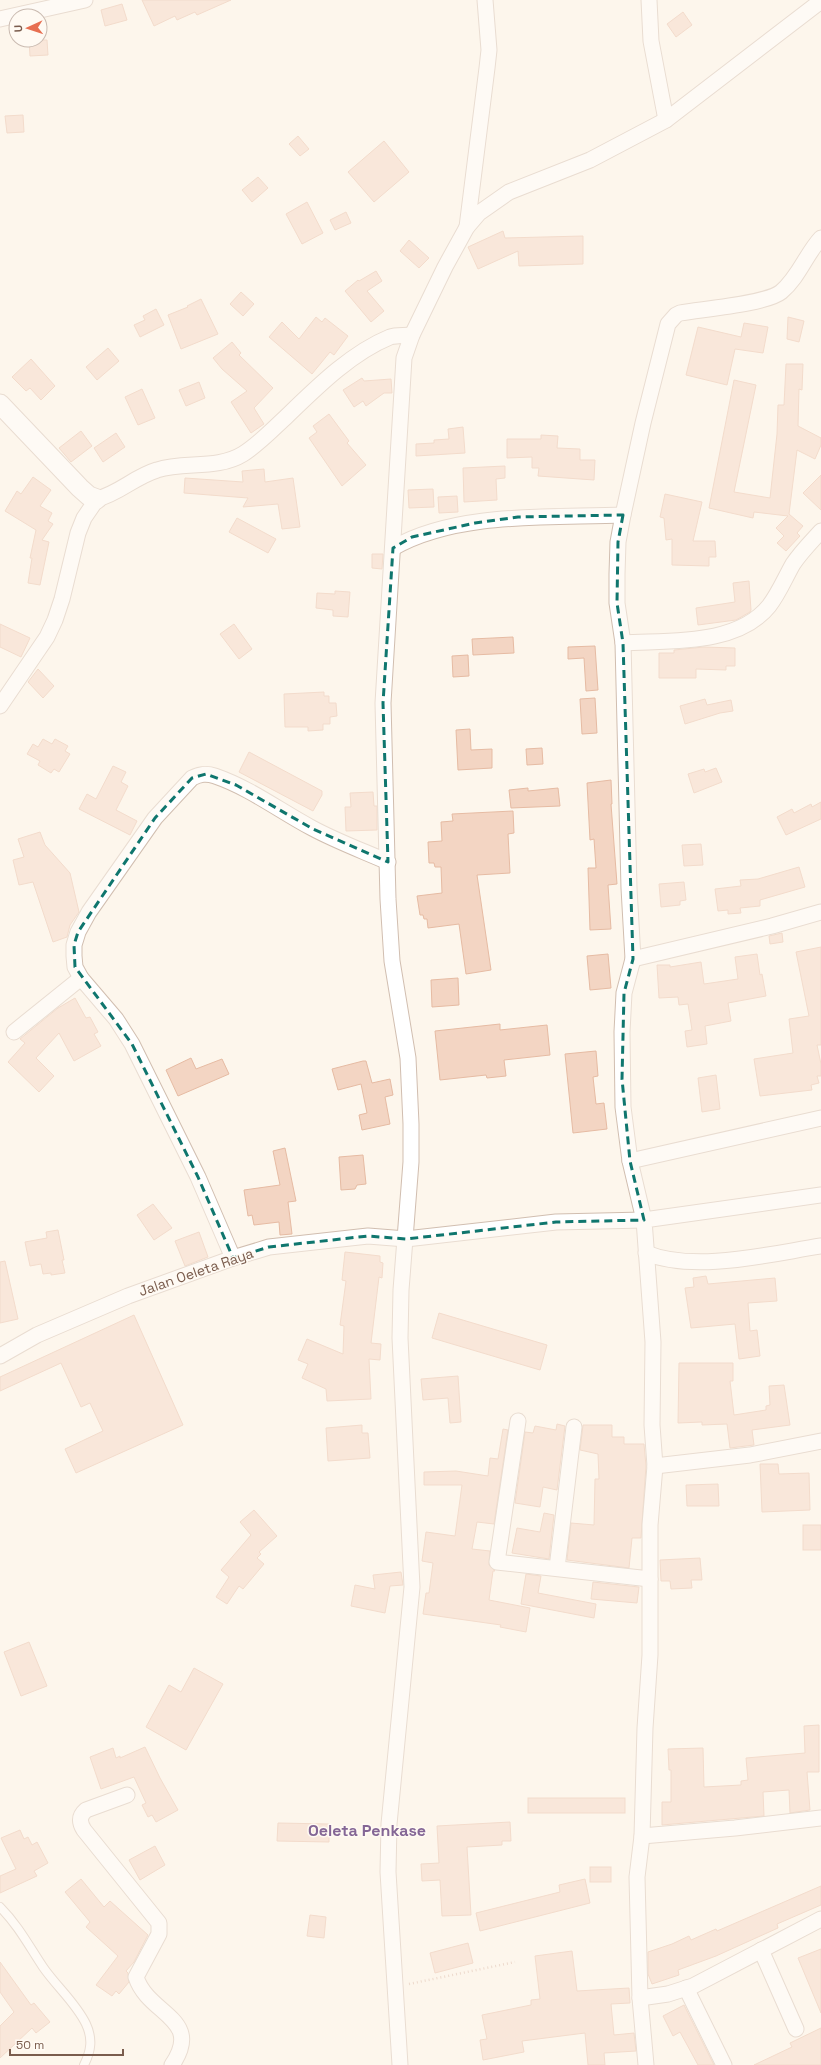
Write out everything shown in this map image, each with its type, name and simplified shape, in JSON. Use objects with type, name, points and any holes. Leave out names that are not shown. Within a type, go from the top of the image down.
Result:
[{"type":"street","points":[[0,19],[85,0]]},
{"type":"street","points":[[467,227],[488,68],[485,0]]},
{"type":"street","points":[[649,0],[651,41],[666,120]]},
{"type":"street","points":[[400,2065],[388,1872],[389,1824],[412,1587],[408,1485],[400,1378],[401,1290],[411,1162],[410,1085],[404,1030],[392,961],[383,703],[404,358],[412,335],[467,227],[478,213],[509,192],[590,160],[666,120],[821,1]]},
{"type":"street","points":[[646,2065],[640,1998],[637,1877],[642,1836],[645,1728],[650,1656],[650,1525],[655,1466],[652,1425],[653,1342],[644,1220],[630,1161],[623,1106],[622,1032],[624,993],[633,959],[629,888],[623,643],[617,603],[618,542],[643,423],[668,324],[671,319],[680,313],[762,300],[777,295],[789,284],[821,238]]},
{"type":"street","points":[[0,404],[80,488],[90,496],[97,499],[112,495],[134,480],[156,470],[172,466],[218,462],[242,454],[268,434],[340,369],[361,353],[392,337],[412,335]]},
{"type":"street","points":[[0,706],[47,637],[62,599],[78,534],[84,518],[97,499]]},
{"type":"street","points":[[393,548],[412,537],[475,523],[518,517],[623,515]]},
{"type":"street","points":[[623,643],[720,635],[739,630],[752,623],[768,607],[793,564],[821,532]]},
{"type":"street","points":[[233,1258],[198,1177],[132,1044],[116,1019],[81,978],[76,967],[74,945],[78,932],[89,912],[155,818],[192,778],[199,775],[206,774],[215,776],[236,785],[313,829],[388,862]]},
{"type":"street","points":[[633,959],[772,926],[821,912]]},
{"type":"street","points":[[14,1032],[81,978]]},
{"type":"street","points":[[630,1161],[821,1118]]},
{"type":"street","name":"Jalan Oeleta Raya","points":[[0,1356],[37,1335],[128,1296],[233,1258],[269,1248],[292,1244],[368,1236],[406,1239],[556,1222],[644,1220],[821,1195]]},
{"type":"street","points":[[646,1253],[657,1257],[695,1262],[722,1261],[821,1246]]},
{"type":"street","points":[[518,1421],[497,1562],[650,1579]]},
{"type":"street","points":[[557,1568],[574,1427]]},
{"type":"street","points":[[655,1466],[750,1455],[821,1441]]},
{"type":"street","points":[[127,1795],[86,1810],[81,1814],[80,1820],[84,1830],[159,1923],[158,1934],[136,1977],[142,1991],[180,2027],[183,2043],[172,2065]]},
{"type":"street","points":[[642,1836],[735,1828],[821,1818]]},
{"type":"street","points":[[640,1998],[668,1994],[686,1988],[821,1919]]},
{"type":"street","points":[[761,1950],[796,2028]]},
{"type":"street","points":[[686,1988],[724,2065]]},
{"type":"lane","points":[[0,1907],[12,1919],[44,1967],[86,2024],[91,2041],[90,2053],[84,2065]]},
{"type":"path","points":[[394,1987],[515,1962]]},
{"type":"highlighted area","points":[[623,515],[618,542],[617,603],[623,643],[633,959],[624,993],[622,1079],[630,1161],[644,1220],[556,1222],[406,1239],[368,1236],[269,1247],[233,1258],[198,1177],[132,1044],[75,967],[74,945],[78,932],[155,818],[192,778],[206,774],[236,785],[313,829],[388,862],[383,703],[393,548],[412,537],[475,523],[518,517]]},
{"type":"building","points":[[142,0],[231,0],[197,15],[195,12],[177,20],[175,16],[154,26]]},
{"type":"building","points":[[122,4],[127,20],[105,26],[101,10]]},
{"type":"building","points":[[683,12],[692,25],[676,37],[667,24]]},
{"type":"building","points":[[30,48],[48,48],[48,55],[30,56]]},
{"type":"building","points":[[23,115],[24,132],[7,133],[5,116]]},
{"type":"building","points":[[298,136],[309,149],[300,156],[289,144]]},
{"type":"building","points":[[384,141],[409,172],[374,202],[348,172]]},
{"type":"building","points":[[258,177],[268,188],[252,202],[242,190]]},
{"type":"building","points":[[307,202],[323,233],[302,244],[286,214]]},
{"type":"building","points":[[346,212],[351,223],[335,230],[330,220]]},
{"type":"building","points":[[503,231],[505,238],[583,236],[583,264],[519,266],[518,251],[478,269],[468,247]]},
{"type":"building","points":[[409,240],[429,258],[419,268],[400,251]]},
{"type":"building","points":[[376,271],[382,281],[367,291],[384,311],[371,322],[345,291],[358,280],[359,281]]},
{"type":"building","points":[[241,292],[254,304],[243,316],[230,304]]},
{"type":"building","points":[[201,299],[218,334],[181,349],[168,315],[188,307],[187,306]]},
{"type":"building","points":[[156,309],[164,325],[140,337],[134,325],[145,320],[143,316]]},
{"type":"building","points":[[316,317],[322,322],[325,318],[348,336],[334,355],[330,352],[312,374],[269,337],[282,322],[299,339]]},
{"type":"building","points":[[788,317],[804,321],[799,342],[787,339]]},
{"type":"building","points":[[744,323],[768,327],[763,353],[735,349],[727,385],[686,375],[698,327],[741,337]]},
{"type":"building","points":[[232,342],[241,353],[239,355],[273,388],[254,408],[264,424],[251,433],[231,402],[247,391],[222,369],[213,358]]},
{"type":"building","points":[[108,348],[119,361],[97,380],[86,367]]},
{"type":"building","points":[[31,359],[55,386],[41,400],[30,388],[26,391],[12,377]]},
{"type":"building","points":[[786,364],[803,364],[802,390],[799,389],[798,426],[821,438],[821,445],[815,459],[797,450],[789,514],[803,526],[797,533],[800,536],[786,551],[777,543],[784,536],[776,528],[788,516],[754,512],[753,518],[709,508],[734,380],[756,385],[734,492],[770,498],[777,434],[778,405],[784,405]]},
{"type":"building","points":[[362,378],[364,381],[391,379],[392,393],[384,393],[366,406],[363,401],[354,407],[343,390]]},
{"type":"building","points":[[199,382],[205,398],[186,406],[179,390]]},
{"type":"building","points":[[142,389],[155,418],[138,425],[125,397]]},
{"type":"building","points":[[329,414],[349,441],[347,443],[366,465],[342,486],[309,438],[317,432],[313,426]]},
{"type":"building","points":[[463,427],[465,453],[416,456],[416,444],[434,443],[434,440],[449,439],[448,429]]},
{"type":"building","points":[[81,431],[92,446],[71,462],[59,448]]},
{"type":"building","points":[[116,433],[125,447],[103,462],[94,448]]},
{"type":"building","points":[[541,435],[558,436],[557,448],[580,449],[580,460],[595,460],[594,480],[538,476],[539,468],[532,468],[532,457],[507,458],[507,439],[541,439]]},
{"type":"building","points":[[505,466],[505,478],[496,479],[497,500],[464,502],[463,468]]},
{"type":"building","points":[[264,469],[265,482],[293,478],[300,527],[282,529],[278,504],[243,507],[248,498],[184,493],[185,478],[243,482],[242,471]]},
{"type":"building","points":[[821,475],[821,510],[803,493]]},
{"type":"building","points":[[33,477],[51,490],[40,506],[52,513],[48,521],[53,524],[42,540],[49,542],[40,585],[28,583],[32,558],[30,558],[36,530],[5,511],[17,491],[21,494]]},
{"type":"building","points":[[433,489],[434,507],[409,508],[408,490]]},
{"type":"building","points":[[665,494],[702,502],[693,541],[715,541],[716,557],[709,557],[709,566],[672,565],[672,539],[666,540],[664,518],[660,517]]},
{"type":"building","points":[[457,496],[458,512],[439,513],[438,497]]},
{"type":"building","points":[[237,518],[276,539],[268,553],[229,532]]},
{"type":"building","points":[[372,554],[383,554],[382,569],[372,568]]},
{"type":"building","points":[[749,581],[750,612],[736,620],[698,625],[696,608],[735,602],[733,583]]},
{"type":"building","points":[[335,591],[350,592],[348,617],[333,616],[333,610],[316,608],[317,593],[335,594]]},
{"type":"building","points":[[0,624],[30,638],[21,657],[0,647]]},
{"type":"building","points":[[234,624],[252,649],[239,659],[220,634]]},
{"type":"building","points":[[513,637],[514,653],[473,655],[472,639]]},
{"type":"building","points":[[595,646],[598,690],[586,691],[584,658],[568,659],[568,647]]},
{"type":"building","points":[[704,647],[735,648],[735,666],[726,666],[726,670],[696,669],[696,678],[659,678],[659,653],[674,653],[674,650]]},
{"type":"building","points":[[468,655],[469,676],[453,677],[452,656]]},
{"type":"building","points":[[38,669],[54,686],[43,698],[28,682]]},
{"type":"building","points":[[324,692],[324,696],[329,696],[329,703],[336,703],[337,716],[330,717],[330,724],[323,724],[323,730],[308,731],[308,727],[285,727],[284,694]]},
{"type":"building","points":[[595,698],[597,733],[582,734],[580,699]]},
{"type":"building","points":[[705,699],[707,705],[731,700],[733,711],[720,713],[685,724],[680,706]]},
{"type":"building","points":[[470,729],[471,750],[492,749],[492,768],[458,770],[456,730]]},
{"type":"building","points":[[43,739],[52,744],[55,739],[68,746],[65,751],[70,754],[59,772],[54,769],[51,773],[38,765],[40,761],[27,754],[33,744],[38,747]]},
{"type":"building","points":[[542,748],[543,764],[527,765],[526,749]]},
{"type":"building","points":[[249,752],[322,791],[322,795],[313,811],[239,772]]},
{"type":"building","points":[[113,766],[126,772],[121,782],[128,786],[116,810],[137,821],[130,835],[79,809],[87,794],[96,799]]},
{"type":"building","points":[[716,768],[722,782],[694,793],[688,774],[704,769],[705,772]]},
{"type":"building","points":[[611,780],[611,804],[617,884],[608,885],[611,929],[590,930],[588,868],[596,868],[594,839],[590,840],[587,783]]},
{"type":"building","points":[[528,788],[528,791],[558,788],[560,806],[511,808],[509,790]]},
{"type":"building","points":[[373,792],[374,806],[377,806],[377,830],[346,831],[345,807],[351,807],[350,793]]},
{"type":"building","points":[[821,802],[821,819],[786,835],[777,817],[792,809],[794,813],[811,804],[812,807]]},
{"type":"building","points":[[513,811],[514,833],[508,834],[510,873],[477,875],[491,970],[466,974],[459,924],[428,928],[427,919],[424,919],[423,915],[420,915],[417,896],[442,893],[441,867],[435,867],[434,863],[429,863],[428,842],[442,841],[441,822],[453,821],[452,814]]},
{"type":"building","points":[[40,832],[45,845],[70,873],[79,912],[70,925],[67,937],[53,942],[33,882],[19,885],[13,860],[24,857],[18,839]]},
{"type":"building","points":[[701,844],[703,865],[684,866],[682,845]]},
{"type":"building","points":[[799,867],[805,887],[760,900],[760,906],[740,908],[741,913],[728,914],[728,910],[718,911],[715,889],[741,886],[740,880],[758,879]]},
{"type":"building","points":[[684,882],[686,900],[680,901],[680,905],[661,907],[659,884]]},
{"type":"building","points":[[782,933],[783,942],[770,944],[769,936]]},
{"type":"building","points":[[821,947],[821,1045],[817,1045],[821,1064],[821,1076],[817,1076],[819,1083],[811,1085],[812,1090],[760,1096],[754,1059],[793,1053],[789,1019],[809,1016],[796,952]]},
{"type":"building","points":[[608,954],[611,988],[590,990],[587,956]]},
{"type":"building","points":[[757,954],[760,975],[762,974],[766,996],[728,1003],[731,1021],[705,1026],[707,1044],[687,1047],[685,1031],[692,1030],[688,1004],[679,1005],[678,997],[659,998],[657,965],[670,965],[670,967],[701,962],[704,984],[738,979],[735,957]]},
{"type":"building","points":[[458,978],[459,1005],[432,1007],[431,980]]},
{"type":"building","points":[[75,998],[86,1018],[90,1017],[98,1032],[94,1034],[101,1046],[74,1061],[59,1033],[36,1058],[54,1076],[39,1092],[8,1062],[25,1043],[20,1039],[58,1008]]},
{"type":"building","points":[[500,1024],[500,1030],[547,1025],[550,1055],[504,1060],[506,1076],[487,1078],[486,1075],[440,1080],[435,1031]]},
{"type":"building","points":[[596,1051],[598,1076],[593,1077],[596,1104],[604,1103],[607,1129],[573,1133],[565,1054]]},
{"type":"building","points":[[191,1058],[196,1069],[222,1059],[229,1074],[178,1096],[166,1070]]},
{"type":"building","points":[[366,1061],[372,1083],[390,1079],[393,1095],[385,1097],[390,1124],[362,1130],[359,1115],[367,1113],[361,1084],[338,1090],[332,1069]]},
{"type":"building","points":[[716,1075],[720,1109],[702,1112],[698,1078]]},
{"type":"building","points":[[285,1148],[296,1201],[288,1202],[292,1234],[280,1235],[279,1222],[254,1225],[252,1215],[248,1216],[244,1190],[280,1185],[273,1151]]},
{"type":"building","points":[[363,1155],[366,1184],[357,1185],[355,1189],[341,1190],[339,1157]]},
{"type":"building","points":[[153,1204],[172,1228],[154,1240],[137,1215]]},
{"type":"building","points":[[58,1230],[65,1273],[51,1275],[51,1273],[43,1274],[41,1264],[30,1266],[25,1242],[47,1238],[46,1232]]},
{"type":"building","points":[[199,1232],[208,1257],[185,1266],[175,1241]]},
{"type":"building","points":[[345,1252],[380,1256],[380,1262],[383,1263],[382,1278],[379,1277],[371,1343],[381,1344],[380,1360],[369,1359],[371,1399],[327,1401],[326,1389],[302,1378],[308,1364],[298,1360],[307,1339],[343,1354],[344,1326],[340,1325],[346,1281],[342,1280]]},
{"type":"building","points":[[5,1261],[18,1319],[0,1323],[0,1262]]},
{"type":"building","points":[[706,1276],[708,1284],[775,1278],[777,1301],[748,1303],[750,1331],[757,1330],[760,1356],[739,1359],[735,1324],[691,1328],[685,1288],[694,1287],[693,1278]]},
{"type":"building","points":[[439,1313],[547,1345],[540,1370],[432,1338]]},
{"type":"building","points":[[134,1315],[183,1425],[76,1473],[65,1449],[103,1431],[90,1403],[81,1407],[61,1363],[0,1391],[0,1377]]},
{"type":"building","points":[[679,1363],[733,1363],[733,1381],[730,1381],[734,1415],[766,1410],[766,1406],[770,1405],[769,1386],[784,1385],[790,1425],[752,1430],[754,1445],[730,1448],[727,1424],[702,1425],[702,1422],[678,1423]]},
{"type":"building","points":[[458,1376],[461,1422],[450,1423],[448,1398],[423,1400],[421,1379]]},
{"type":"building","points":[[557,1424],[565,1426],[557,1490],[543,1487],[540,1507],[515,1503],[525,1432],[533,1433],[535,1426],[556,1430]]},
{"type":"building","points":[[362,1425],[362,1433],[368,1433],[370,1458],[328,1461],[326,1428]]},
{"type":"building","points":[[583,1425],[612,1425],[612,1437],[624,1437],[624,1444],[644,1444],[646,1466],[641,1538],[632,1538],[629,1568],[567,1560],[571,1523],[594,1525],[595,1479],[599,1479],[598,1454],[580,1450]]},
{"type":"building","points":[[503,1429],[508,1430],[494,1524],[477,1522],[472,1549],[490,1551],[489,1565],[495,1571],[493,1571],[489,1600],[530,1608],[526,1632],[500,1627],[501,1625],[423,1614],[426,1593],[429,1593],[433,1563],[422,1561],[426,1532],[455,1536],[462,1485],[424,1485],[424,1472],[456,1471],[488,1476],[490,1458],[498,1459]]},
{"type":"building","points":[[760,1464],[778,1464],[779,1474],[809,1473],[810,1510],[762,1512]]},
{"type":"building","points":[[718,1484],[719,1506],[687,1506],[686,1485]]},
{"type":"building","points":[[254,1510],[277,1536],[259,1552],[261,1554],[257,1558],[264,1564],[243,1589],[239,1586],[227,1604],[216,1597],[229,1577],[221,1570],[251,1535],[240,1522]]},
{"type":"building","points":[[544,1513],[554,1515],[549,1559],[512,1553],[517,1528],[540,1532]]},
{"type":"building","points":[[803,1525],[821,1525],[821,1550],[803,1550]]},
{"type":"building","points":[[700,1558],[702,1580],[691,1580],[692,1588],[671,1589],[670,1581],[661,1581],[660,1560]]},
{"type":"building","points":[[401,1572],[403,1585],[390,1586],[385,1613],[351,1606],[355,1585],[375,1589],[373,1575]]},
{"type":"building","points":[[526,1574],[541,1576],[538,1593],[596,1604],[594,1618],[521,1604]]},
{"type":"building","points":[[593,1582],[639,1587],[637,1603],[591,1599]]},
{"type":"building","points":[[29,1642],[47,1686],[21,1696],[4,1652]]},
{"type":"building","points":[[194,1668],[223,1684],[186,1750],[146,1727],[169,1685],[181,1692]]},
{"type":"building","points":[[819,1725],[819,1772],[807,1772],[810,1810],[790,1813],[789,1790],[763,1792],[764,1816],[662,1825],[662,1802],[671,1802],[671,1770],[669,1770],[668,1749],[703,1748],[704,1787],[741,1785],[741,1781],[748,1780],[746,1758],[805,1753],[804,1726]]},
{"type":"building","points":[[145,1747],[178,1810],[156,1822],[152,1815],[148,1817],[142,1805],[146,1803],[134,1777],[101,1789],[90,1757],[113,1748],[116,1758],[120,1756],[120,1758]]},
{"type":"building","points":[[528,1798],[625,1798],[625,1813],[528,1813]]},
{"type":"building","points":[[510,1822],[511,1841],[502,1841],[502,1845],[467,1847],[471,1915],[442,1916],[440,1880],[422,1881],[421,1864],[439,1863],[437,1826]]},
{"type":"building","points":[[278,1823],[329,1824],[329,1842],[277,1841]]},
{"type":"building","points":[[20,1830],[24,1839],[28,1837],[32,1845],[37,1842],[48,1863],[34,1871],[37,1876],[0,1893],[0,1876],[16,1869],[1,1838]]},
{"type":"building","points":[[155,1846],[165,1865],[140,1880],[129,1860]]},
{"type":"building","points":[[590,1867],[611,1867],[611,1882],[590,1882]]},
{"type":"building","points":[[81,1879],[104,1907],[110,1901],[148,1935],[134,1962],[126,1971],[128,1973],[129,1982],[119,1994],[116,1991],[112,1996],[96,1985],[118,1956],[86,1927],[90,1922],[65,1892]]},
{"type":"building","points":[[585,1879],[590,1903],[480,1931],[476,1913],[560,1892],[559,1885]]},
{"type":"building","points":[[821,1886],[821,1905],[777,1924],[778,1928],[716,1956],[678,1970],[679,1975],[652,1984],[648,1974],[648,1952],[672,1944],[689,1936],[691,1940],[716,1929],[717,1931]]},
{"type":"building","points":[[310,1915],[326,1917],[324,1938],[307,1936]]},
{"type":"building","points":[[468,1943],[473,1963],[435,1973],[430,1953]]},
{"type":"building","points":[[821,1949],[821,2013],[798,1958]]},
{"type":"building","points":[[572,1951],[577,1991],[629,1988],[630,2003],[611,2004],[614,2035],[634,2033],[636,2051],[604,2053],[605,2065],[588,2065],[585,2033],[522,2041],[524,2052],[483,2060],[480,2040],[487,2039],[482,2015],[531,2005],[531,2000],[540,1999],[535,1956]]},
{"type":"building","points":[[0,1962],[31,2005],[34,2003],[50,2022],[36,2033],[32,2028],[0,2058],[0,2026],[14,2012],[0,1992]]},
{"type":"building","points":[[684,2005],[714,2065],[698,2065],[680,2032],[673,2036],[663,2016]]},
{"type":"building","points":[[821,2028],[821,2065],[754,2065],[792,2047],[790,2043]]},
{"type":"district","name":"Oeleta Penkase","points":[[367,1830]]}]
